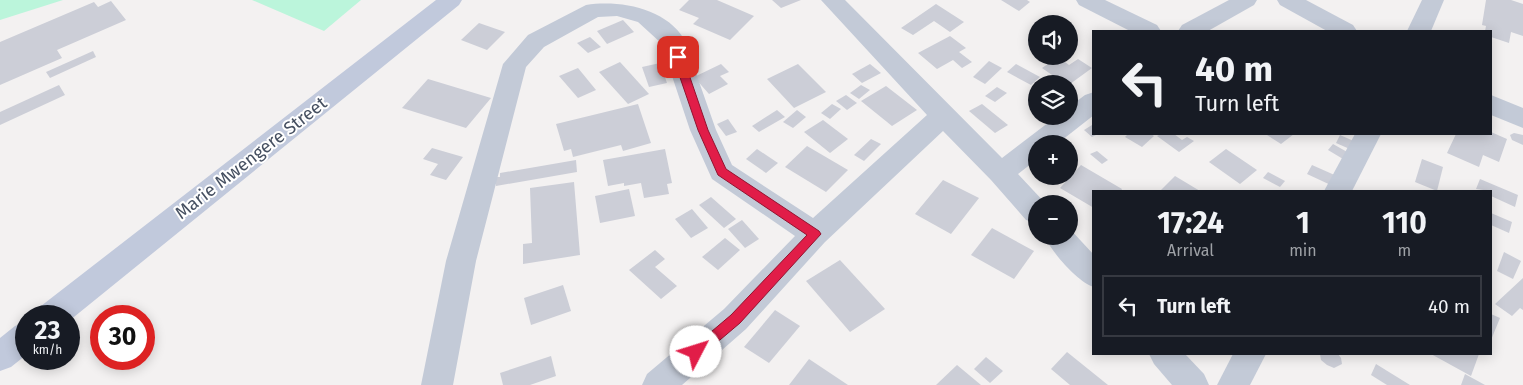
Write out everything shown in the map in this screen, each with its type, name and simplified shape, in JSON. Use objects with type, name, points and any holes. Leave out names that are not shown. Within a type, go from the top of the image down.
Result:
[{"type":"main road","name":"Marie Mwengere Street","points":[[66,305],[451,0]]},
{"type":"main road","points":[[0,357],[15,345]]},
{"type":"street","points":[[832,0],[1028,203]]},
{"type":"street","points":[[1087,0],[1147,30]]},
{"type":"street","points":[[1192,30],[1246,0]]},
{"type":"street","points":[[1288,0],[1343,30]]},
{"type":"street","points":[[1419,30],[1433,0]]},
{"type":"street","points":[[437,385],[461,261],[515,64],[536,41],[594,10],[617,9],[646,16],[672,39],[703,130],[722,172],[815,234]]},
{"type":"street","points":[[1050,135],[1092,104]]},
{"type":"street","points":[[1492,104],[1523,119]]},
{"type":"street","points":[[658,385],[735,319],[815,234],[943,116]]},
{"type":"street","points":[[1339,190],[1367,135]]},
{"type":"street","points":[[1001,173],[1028,152]]},
{"type":"street","points":[[1066,245],[1092,273]]},
{"type":"street","points":[[1166,355],[1193,385]]},
{"type":"street","points":[[1233,385],[1249,355]]},
{"type":"green space","points":[[0,0],[63,0],[0,20]]},
{"type":"green space","points":[[252,0],[361,0],[324,31]]},
{"type":"building","points":[[689,0],[717,0],[754,16],[730,40],[693,24],[699,18],[679,10]]},
{"type":"building","points":[[772,0],[801,0],[781,8]]},
{"type":"building","points":[[1001,0],[1027,0],[1030,2],[1019,11]]},
{"type":"building","points":[[1486,0],[1511,0],[1523,4],[1523,36],[1511,32],[1509,43],[1492,37],[1492,30],[1485,30],[1486,26],[1482,25]]},
{"type":"building","points":[[111,1],[126,20],[57,50],[62,58],[0,85],[0,42],[94,2],[98,7]]},
{"type":"building","points":[[936,4],[964,22],[950,32],[934,21],[913,35],[901,28]]},
{"type":"building","points":[[623,20],[634,32],[607,44],[597,31]]},
{"type":"building","points":[[479,23],[505,32],[487,50],[461,40]]},
{"type":"building","points":[[950,36],[966,48],[959,52],[972,62],[962,68],[953,60],[937,69],[918,53]]},
{"type":"building","points":[[590,37],[601,47],[588,53],[577,43]]},
{"type":"building","points":[[93,51],[96,57],[50,78],[46,72]]},
{"type":"building","points":[[1078,59],[1092,68],[1078,78],[1078,75],[1052,75],[1042,68],[1046,65],[1078,65]]},
{"type":"building","points":[[989,61],[1002,68],[985,84],[973,77]]},
{"type":"building","points":[[620,62],[649,94],[628,104],[599,72]]},
{"type":"building","points":[[660,63],[667,83],[649,87],[642,67]]},
{"type":"building","points":[[721,64],[729,72],[720,76],[728,84],[709,94],[694,77]]},
{"type":"building","points":[[798,64],[826,92],[794,108],[767,79]]},
{"type":"building","points":[[870,64],[881,73],[862,83],[852,74]]},
{"type":"building","points":[[1016,64],[1036,75],[1028,75],[1028,83],[1007,72]]},
{"type":"building","points":[[578,68],[596,90],[578,98],[559,76]]},
{"type":"building","points":[[428,79],[491,98],[466,128],[402,108]]},
{"type":"building","points":[[59,85],[65,95],[0,125],[0,112]]},
{"type":"building","points":[[861,85],[870,90],[859,99],[850,93]]},
{"type":"building","points":[[886,86],[917,110],[892,126],[861,101]]},
{"type":"building","points":[[997,87],[1007,93],[995,102],[985,96]]},
{"type":"building","points":[[846,95],[857,103],[847,110],[836,101]]},
{"type":"building","points":[[638,104],[651,143],[623,151],[621,145],[573,157],[571,149],[564,151],[556,124]]},
{"type":"building","points":[[832,104],[841,109],[830,119],[821,113]]},
{"type":"building","points":[[982,104],[1008,125],[995,133],[969,111]]},
{"type":"building","points":[[777,110],[785,117],[759,132],[752,126]]},
{"type":"building","points":[[797,110],[806,117],[793,128],[783,122]]},
{"type":"building","points":[[728,119],[737,132],[726,136],[717,124]]},
{"type":"building","points":[[823,120],[848,139],[830,153],[804,132]]},
{"type":"building","points":[[1092,125],[1092,135],[1096,135],[1092,137],[1084,130]]},
{"type":"building","points":[[1492,132],[1507,139],[1499,162],[1483,155],[1479,167],[1447,153],[1456,135],[1492,135]]},
{"type":"building","points":[[1514,133],[1523,135],[1523,145],[1512,140],[1510,135]]},
{"type":"building","points":[[1127,135],[1154,136],[1142,147],[1125,137]]},
{"type":"building","points":[[1175,135],[1182,140],[1187,137],[1194,141],[1179,152],[1157,136]]},
{"type":"building","points":[[1267,135],[1293,135],[1281,144]]},
{"type":"building","points":[[1340,135],[1356,142],[1352,150],[1336,143]]},
{"type":"building","points":[[871,139],[881,144],[864,161],[854,155]]},
{"type":"building","points":[[1333,144],[1349,153],[1343,159],[1328,150]]},
{"type":"building","points":[[807,146],[848,170],[826,192],[785,167]]},
{"type":"building","points":[[432,148],[463,157],[446,180],[430,175],[438,164],[423,159]]},
{"type":"building","points":[[665,149],[672,183],[667,184],[669,194],[644,198],[641,183],[624,186],[624,183],[608,186],[603,160]]},
{"type":"building","points":[[757,149],[778,163],[766,173],[746,159]]},
{"type":"building","points":[[1226,149],[1257,170],[1240,184],[1209,162]]},
{"type":"building","points":[[1097,151],[1108,160],[1102,164],[1090,154]]},
{"type":"building","points":[[1422,159],[1443,167],[1437,190],[1415,182]]},
{"type":"building","points":[[576,160],[577,172],[496,186],[495,177],[500,177],[500,173]]},
{"type":"building","points":[[1081,165],[1122,189],[1092,190],[1092,207],[1078,199],[1078,195],[1072,195],[1060,188],[1063,185],[1078,185],[1078,168]]},
{"type":"building","points":[[1312,165],[1339,177],[1335,187],[1307,174]]},
{"type":"building","points":[[1268,172],[1285,181],[1280,187],[1263,178]]},
{"type":"building","points":[[1175,176],[1198,190],[1161,190]]},
{"type":"building","points":[[1480,179],[1518,195],[1515,207],[1492,196],[1492,190],[1476,189]]},
{"type":"building","points":[[943,180],[979,198],[951,234],[915,214]]},
{"type":"building","points":[[574,182],[580,255],[523,264],[523,244],[532,243],[530,188]]},
{"type":"building","points":[[629,189],[635,216],[600,223],[595,196]]},
{"type":"building","points":[[711,197],[736,219],[724,228],[699,205]]},
{"type":"building","points":[[692,209],[708,228],[691,238],[675,219]]},
{"type":"building","points":[[1492,213],[1512,222],[1509,233],[1492,225]]},
{"type":"building","points":[[742,220],[759,239],[745,248],[728,229]]},
{"type":"building","points":[[992,228],[1034,251],[1014,279],[971,255]]},
{"type":"building","points":[[725,238],[740,250],[718,270],[702,257]]},
{"type":"building","points":[[655,250],[665,259],[655,267],[677,286],[661,299],[629,270]]},
{"type":"building","points":[[1504,252],[1521,261],[1513,279],[1497,271]]},
{"type":"building","points":[[840,260],[885,309],[850,332],[806,281]]},
{"type":"building","points":[[1523,278],[1523,310],[1520,308],[1512,316],[1495,304]]},
{"type":"building","points":[[563,285],[571,311],[531,325],[524,298]]},
{"type":"building","points":[[775,310],[800,326],[769,363],[744,347]]},
{"type":"building","points":[[1492,314],[1500,318],[1492,338]]},
{"type":"building","points":[[1067,352],[1108,385],[1070,385],[1051,369]]},
{"type":"building","points":[[1320,355],[1339,355],[1342,364],[1334,368],[1321,360]]},
{"type":"building","points":[[1433,355],[1479,355],[1471,376]]},
{"type":"building","points":[[551,356],[556,376],[530,385],[503,385],[500,373]]},
{"type":"building","points":[[986,357],[1003,371],[990,383],[974,369]]},
{"type":"building","points":[[809,359],[848,385],[789,385]]},
{"type":"building","points":[[1376,364],[1410,385],[1387,385],[1371,375]]},
{"type":"building","points":[[957,365],[981,385],[936,385]]},
{"type":"building","points":[[1465,374],[1485,385],[1461,385]]},
{"type":"route","points":[[678,57],[703,130],[722,172],[815,234],[735,319],[696,352]]}]
